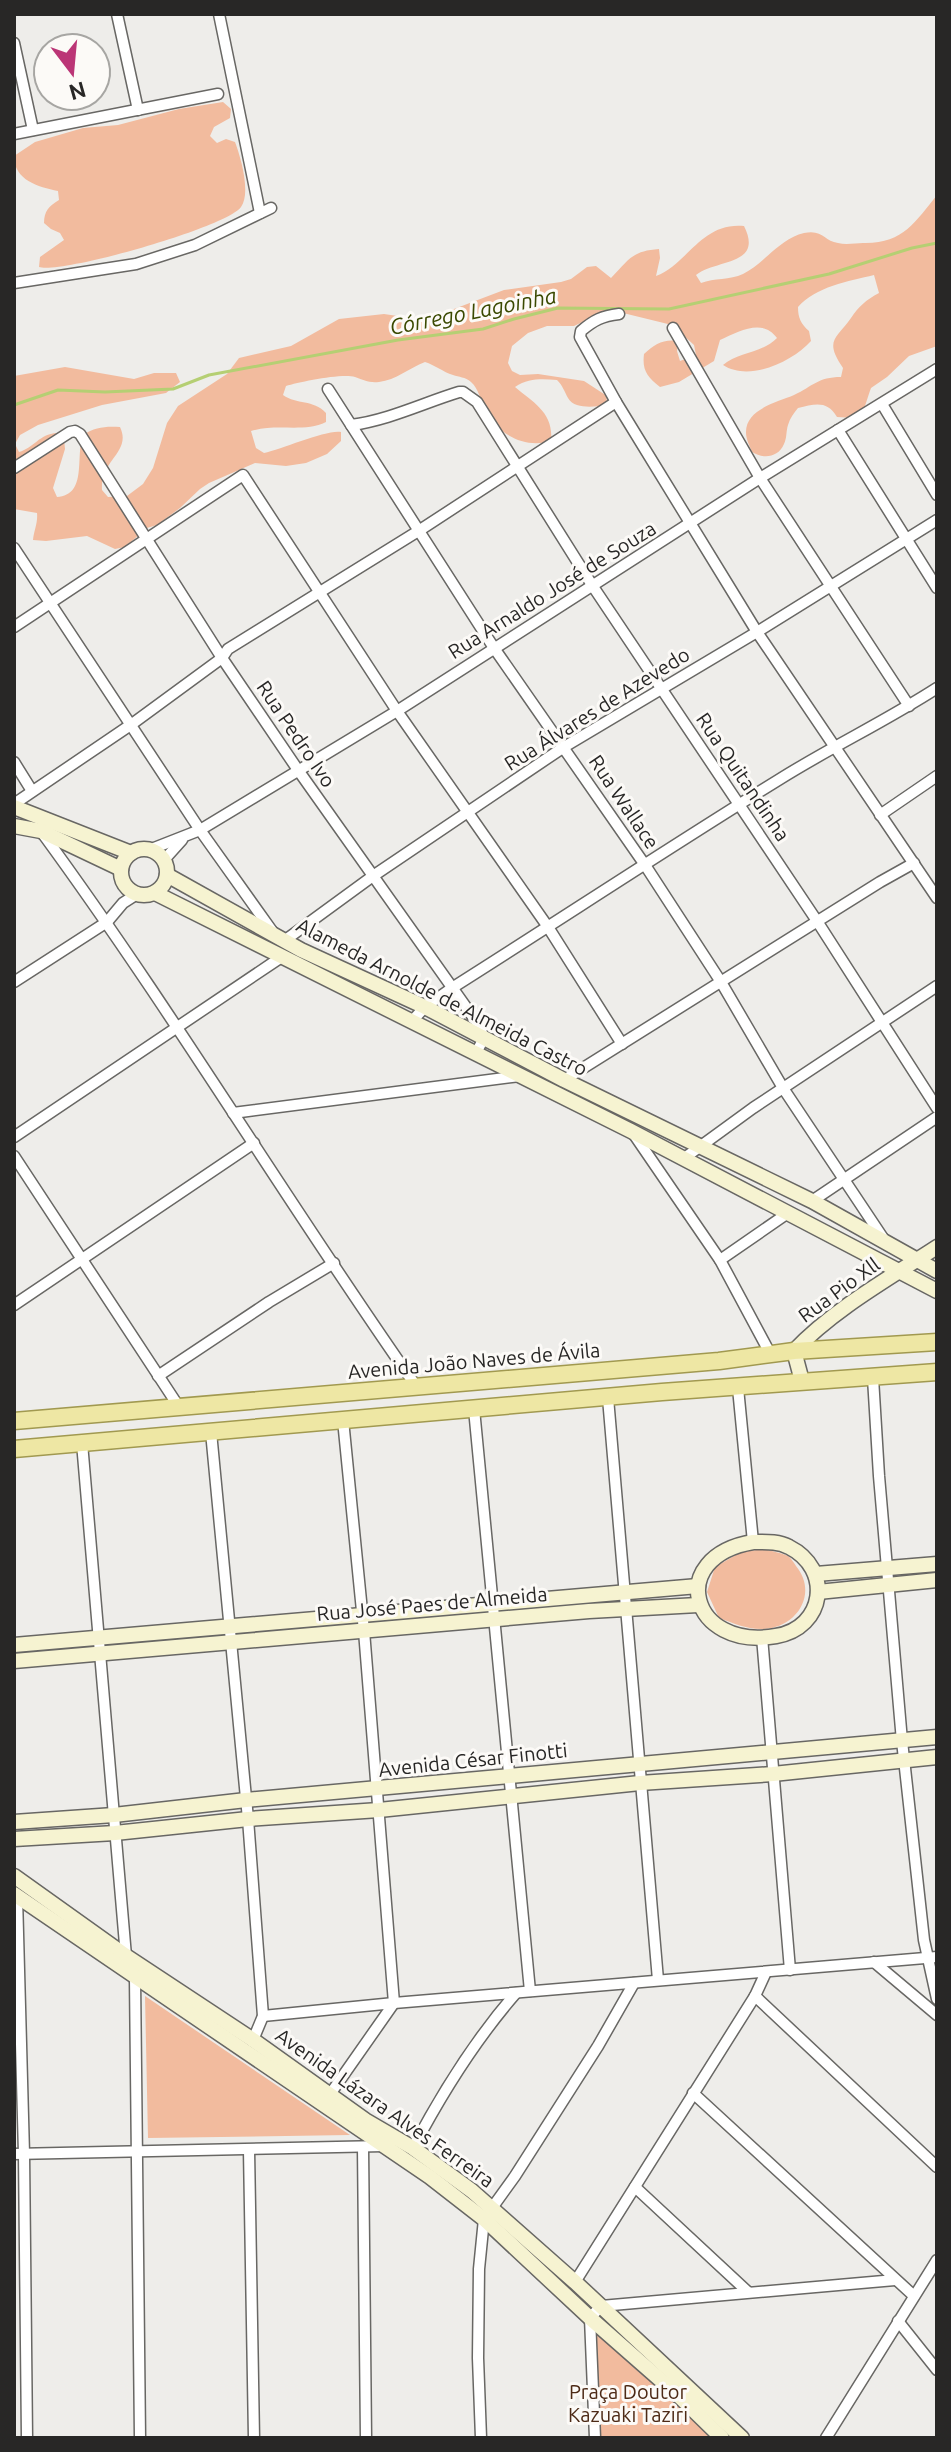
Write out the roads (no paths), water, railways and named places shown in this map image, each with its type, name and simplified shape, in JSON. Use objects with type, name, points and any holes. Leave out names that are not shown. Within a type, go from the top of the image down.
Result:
[{"type":"main road","points":[[14,805],[131,853]]},
{"type":"main road","points":[[14,826],[41,831],[121,869]]},
{"type":"main road","points":[[138,850],[149,850],[159,855],[166,868],[161,888],[155,893],[132,890],[123,881],[121,869],[125,859],[138,850]]},
{"type":"main road","name":"Alameda Arnolde de Almeida Castro","points":[[166,868],[281,944],[412,1021],[937,1291]]},
{"type":"main road","name":"Alameda Arnolde de Almeida Castro","points":[[155,893],[425,1007],[564,1080],[812,1201],[937,1271]]},
{"type":"main road","name":"Rua Pio Xll","points":[[802,1381],[794,1351],[810,1334],[937,1247]]},
{"type":"main road","name":"Avenida João Naves de Ávila","points":[[14,1421],[794,1351],[937,1342]]},
{"type":"main road","points":[[14,1449],[937,1372]]},
{"type":"main road","points":[[753,1542],[777,1543],[800,1555],[816,1574],[818,1592],[811,1615],[802,1625],[789,1632],[762,1637],[720,1629],[698,1605],[698,1586],[704,1570],[715,1557],[729,1548],[753,1542]]},
{"type":"main road","points":[[816,1574],[937,1564]]},
{"type":"main road","points":[[818,1592],[937,1580]]},
{"type":"main road","name":"Rua José Paes de Almeida","points":[[14,1661],[231,1642],[493,1604],[698,1586]]},
{"type":"main road","name":"Rua José Paes de Almeida","points":[[14,1645],[231,1626],[494,1620],[698,1605]]},
{"type":"main road","name":"Avenida César Finotti","points":[[14,1822],[937,1737]]},
{"type":"main road","name":"Avenida César Finotti","points":[[14,1839],[379,1810],[937,1757]]},
{"type":"main road","name":"Avenida Lázara Alves Ferreira","points":[[14,1876],[126,1956],[204,2017],[327,2100],[413,2148],[472,2191],[488,2214],[595,2312],[742,2438]]},
{"type":"main road","name":"Avenida Lázara Alves Ferreira","points":[[15,1896],[135,1978],[204,2017],[253,2040],[384,2146],[488,2214],[575,2282],[595,2312],[722,2438]]},
{"type":"street","points":[[117,14],[138,110]]},
{"type":"street","points":[[219,14],[260,213]]},
{"type":"street","points":[[14,43],[33,130]]},
{"type":"street","points":[[14,134],[218,94]]},
{"type":"street","points":[[14,283],[136,264],[195,245],[271,208]]},
{"type":"street","points":[[619,314],[595,320],[580,335],[616,402],[757,632],[937,898]]},
{"type":"street","points":[[673,328],[760,478],[909,706]]},
{"type":"street","name":"Rua Arnaldo José de Souza","points":[[149,850],[200,830],[397,711],[760,478],[937,369]]},
{"type":"street","name":"Rua Wallace","points":[[328,389],[494,648],[645,865],[721,982],[783,1088],[884,1240]]},
{"type":"street","name":"Rua Quitandinha","points":[[351,425],[391,416],[463,392],[477,402],[592,585],[817,921],[937,1108]]},
{"type":"street","points":[[14,805],[132,724],[222,658],[228,649],[519,467],[616,402]]},
{"type":"street","points":[[882,404],[937,495]]},
{"type":"street","points":[[838,430],[937,588]]},
{"type":"street","name":"Rua Pedro Ivo","points":[[14,468],[70,432],[80,434],[222,658],[478,1024],[484,1038]]},
{"type":"street","points":[[14,627],[243,475],[397,711],[548,927],[622,1044]]},
{"type":"street","name":"Rua Álvares de Azevedo","points":[[14,1137],[176,1028],[373,876],[564,747],[937,520]]},
{"type":"street","points":[[14,548],[200,830],[281,944]]},
{"type":"street","points":[[412,1021],[425,1007],[452,988],[739,805],[832,747],[937,688]]},
{"type":"street","points":[[14,762],[32,791]]},
{"type":"street","points":[[880,815],[937,776]]},
{"type":"street","points":[[41,831],[107,922],[416,1386]]},
{"type":"street","name":"Rua Arnaldo José de Souza","points":[[166,868],[184,838]]},
{"type":"street","points":[[564,1080],[914,863]]},
{"type":"street","points":[[14,982],[107,922],[132,890]]},
{"type":"street","points":[[683,1159],[937,986]]},
{"type":"street","points":[[476,1053],[484,1038]]},
{"type":"street","points":[[233,1113],[522,1076]]},
{"type":"street","points":[[812,1201],[937,1117]]},
{"type":"street","points":[[631,1131],[720,1260],[771,1355]]},
{"type":"street","points":[[14,1305],[254,1143]]},
{"type":"street","points":[[14,1156],[179,1407]]},
{"type":"street","points":[[720,1260],[788,1213]]},
{"type":"street","points":[[158,1376],[334,1263]]},
{"type":"street","points":[[873,1378],[902,1741],[924,1940],[933,1958],[937,1999]]},
{"type":"street","points":[[738,1388],[753,1542]]},
{"type":"street","points":[[608,1398],[658,1980]]},
{"type":"street","points":[[474,1409],[530,1991]]},
{"type":"street","points":[[327,2100],[394,2003],[343,1420]]},
{"type":"street","points":[[211,1432],[231,1626],[263,2016],[253,2040]]},
{"type":"street","points":[[82,1443],[126,1956]]},
{"type":"street","points":[[762,1637],[790,1970]]},
{"type":"street","points":[[15,1896],[27,2438]]},
{"type":"street","points":[[263,2016],[933,1958]]},
{"type":"street","points":[[874,1962],[937,2015]]},
{"type":"street","points":[[575,2282],[755,1996],[766,1972]]},
{"type":"street","points":[[135,1978],[140,2438]]},
{"type":"street","points":[[481,2438],[479,2269],[488,2214],[598,2046],[634,1983]]},
{"type":"street","points":[[413,2148],[457,2073],[499,2012],[516,1993]]},
{"type":"street","points":[[755,1996],[937,2167]]},
{"type":"street","points":[[693,2093],[914,2296]]},
{"type":"street","points":[[19,2154],[384,2146]]},
{"type":"street","points":[[363,2147],[366,2438]]},
{"type":"street","points":[[249,2150],[254,2438]]},
{"type":"street","points":[[635,2187],[748,2292]]},
{"type":"street","points":[[826,2438],[937,2260]]},
{"type":"street","points":[[595,2438],[595,2312],[748,2292],[895,2280]]},
{"type":"street","points":[[898,2321],[937,2370]]},
{"type":"waterway","name":"Córrego Lagoinha","points":[[14,405],[58,390],[105,392],[173,389],[209,375],[398,340],[483,329],[558,308],[669,309],[829,274],[937,243]]},
{"type":"park label","name":"Praça Doutor Kazuaki Taziri","points":[[628,2404]]}]
